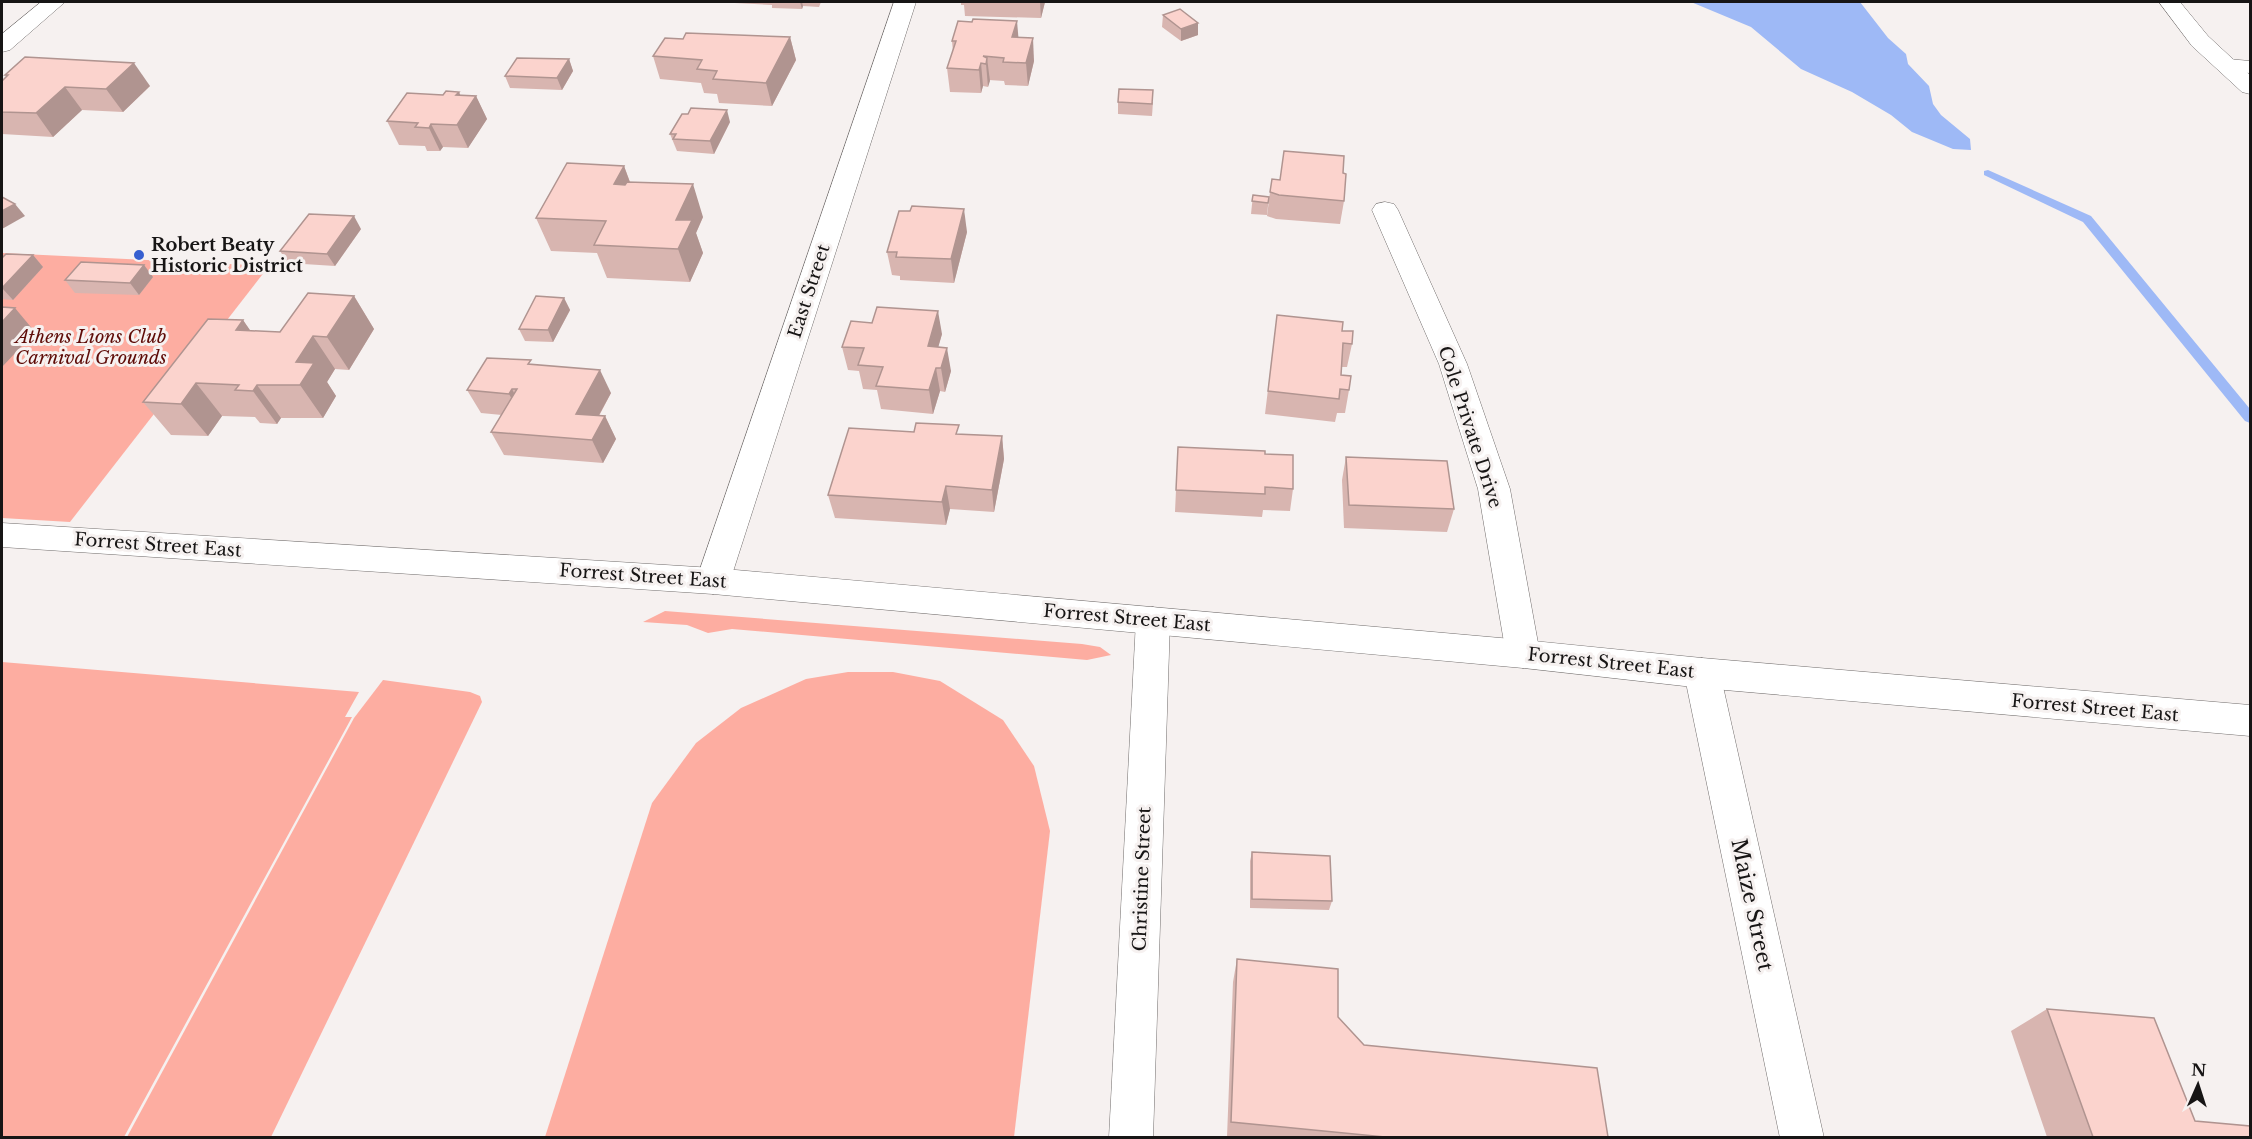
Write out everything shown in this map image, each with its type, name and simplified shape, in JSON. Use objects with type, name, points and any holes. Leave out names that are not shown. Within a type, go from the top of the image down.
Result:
[{"type":"street","points":[[2,45],[54,2]]},
{"type":"street","name":"East Street","points":[[713,581],[905,2]]},
{"type":"street","points":[[2169,2],[2200,40],[2250,87]]},
{"type":"street","name":"Cole Private Drive","points":[[1385,210],[1453,364],[1494,489],[1523,654]]},
{"type":"street","name":"Forrest Street East","points":[[2,535],[713,581],[1523,654],[1702,673],[2250,721]]},
{"type":"street","name":"Christine Street","points":[[1131,1137],[1153,621]]},
{"type":"street","name":"Maize Street","points":[[1702,673],[1802,1137]]},
{"type":"lane","points":[[2228,66],[2250,67]]},
{"type":"green space","name":"Athens Lions Club Carnival Grounds","points":[[2,253],[269,266],[70,522],[2,518]]},
{"type":"green space","points":[[665,611],[1082,644],[1100,647],[1111,655],[1087,660],[732,629],[708,633],[687,625],[643,622]]},
{"type":"green space","points":[[2,662],[359,692],[345,717],[352,717],[124,1137],[2,1137]]},
{"type":"green space","points":[[848,672],[893,672],[940,681],[1003,720],[1034,766],[1050,831],[1014,1137],[545,1137],[652,803],[696,743],[741,708],[806,679]]},
{"type":"green space","points":[[383,680],[470,692],[480,696],[482,702],[271,1137],[127,1137],[354,718]]},
{"type":"water","points":[[1691,2],[1860,2],[1888,38],[1906,54],[1908,64],[1929,86],[1933,104],[1941,115],[1970,139],[1971,150],[1953,149],[1912,132],[1891,115],[1852,92],[1801,69],[1751,27]]},
{"type":"building","points":[[1180,9],[1198,23],[1181,29],[1163,15]]},
{"type":"building","points":[[973,19],[1017,21],[1012,37],[1033,38],[1026,63],[1003,62],[1004,58],[983,56],[987,58],[986,64],[981,63],[979,70],[947,68],[956,41],[952,41],[958,21],[972,22]]},
{"type":"building","points":[[686,33],[790,37],[766,83],[713,79],[717,71],[697,69],[702,60],[653,56],[665,38],[683,39]]},
{"type":"building","points":[[25,57],[134,63],[106,89],[65,87],[36,113],[2,112],[2,81],[8,75],[5,75]]},
{"type":"building","points":[[517,58],[569,59],[557,78],[505,76]]},
{"type":"building","points":[[1119,89],[1153,90],[1152,104],[1118,102]]},
{"type":"building","points":[[446,91],[459,92],[456,95],[476,96],[457,125],[431,124],[429,128],[415,127],[418,123],[387,121],[407,93],[443,95]]},
{"type":"building","points":[[691,108],[727,110],[710,141],[673,139],[676,134],[670,134],[682,114],[688,114]]},
{"type":"building","points":[[1284,151],[1344,156],[1343,173],[1346,174],[1344,201],[1279,195],[1270,192],[1272,179],[1280,180]]},
{"type":"building","points":[[567,163],[624,166],[614,184],[625,185],[627,182],[693,184],[676,220],[692,220],[678,249],[594,245],[606,221],[536,218]]},
{"type":"building","points":[[1253,195],[1269,197],[1268,203],[1252,201]]},
{"type":"building","points":[[2,197],[15,204],[2,211]]},
{"type":"building","points":[[912,206],[964,209],[951,259],[896,257],[897,252],[887,252],[899,211],[910,211]]},
{"type":"building","points":[[309,214],[354,216],[327,254],[280,251]]},
{"type":"building","points":[[6,254],[33,255],[2,288],[2,258]]},
{"type":"building","points":[[81,262],[144,265],[130,283],[65,280]]},
{"type":"building","points":[[308,293],[354,296],[327,337],[313,336],[296,362],[314,363],[300,385],[257,385],[253,391],[235,390],[239,385],[196,383],[181,404],[143,402],[208,319],[243,320],[236,330],[280,332]]},
{"type":"building","points":[[536,296],[564,298],[548,330],[519,329]]},
{"type":"building","points":[[2,307],[15,308],[2,322]]},
{"type":"building","points":[[877,307],[938,311],[928,346],[947,348],[941,368],[936,368],[929,390],[876,386],[883,367],[858,365],[864,348],[842,347],[851,321],[872,323]]},
{"type":"building","points":[[1277,315],[1343,322],[1342,331],[1353,331],[1352,344],[1343,343],[1341,375],[1351,376],[1349,390],[1340,389],[1339,399],[1268,391]]},
{"type":"building","points":[[487,358],[531,360],[528,364],[600,370],[576,414],[605,416],[592,440],[491,432],[517,389],[512,389],[509,394],[467,390]]},
{"type":"building","points":[[916,423],[959,425],[956,434],[1002,436],[992,490],[946,486],[942,502],[828,495],[849,428],[914,432]]},
{"type":"building","points":[[1178,447],[1265,451],[1265,454],[1293,455],[1293,489],[1265,487],[1265,494],[1176,490]]},
{"type":"building","points":[[1346,457],[1447,461],[1454,509],[1349,505]]},
{"type":"building","points":[[1252,852],[1330,856],[1332,901],[1252,899]]},
{"type":"building","points":[[1237,959],[1338,969],[1338,1017],[1364,1045],[1597,1068],[1608,1137],[1385,1137],[1231,1122]]},
{"type":"building","points":[[2047,1009],[2154,1018],[2195,1121],[2250,1126],[2250,1137],[2093,1137]]},
{"type":"waterway","points":[[1988,173],[2087,219],[2250,418]]},
{"type":"place","name":"Robert Beaty Historic District","points":[[139,255]]}]
